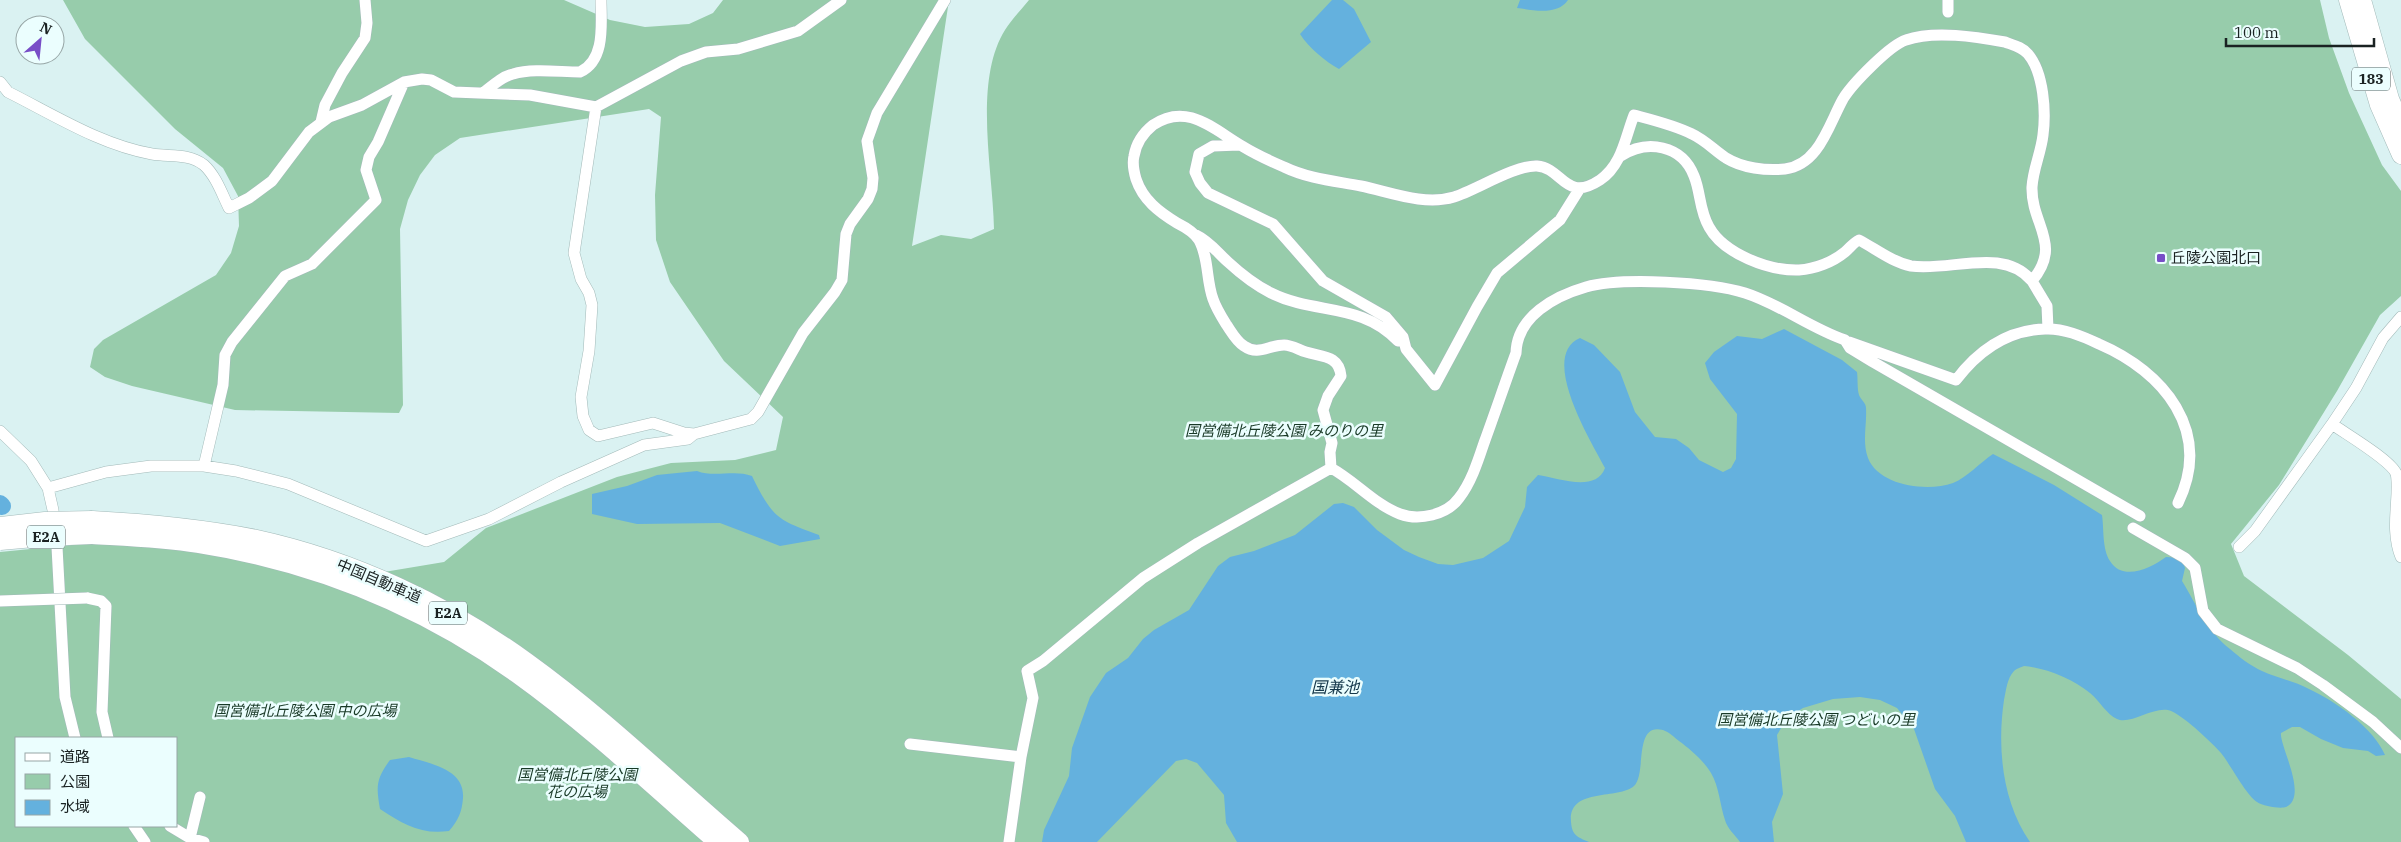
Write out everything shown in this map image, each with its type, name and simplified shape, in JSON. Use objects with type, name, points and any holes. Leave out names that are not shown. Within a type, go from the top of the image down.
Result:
[{"type":"highway","name":"183","points":[[2348,0],[2379,105],[2401,155]]},
{"type":"highway","name":"183","points":[[2362,0],[2390,99],[2401,125]]},
{"type":"highway","name":"中国自動車道","points":[[0,526],[45,521],[197,544],[254,555],[318,572],[367,590],[421,615],[492,657],[556,703],[718,842]]},
{"type":"highway","name":"中国自動車道","points":[[0,541],[45,537],[92,528],[202,529],[258,540],[316,555],[374,577],[429,602],[483,633],[567,692],[740,842]]},
{"type":"street","points":[[322,122],[325,105],[342,73],[365,38],[367,23],[364,0]]},
{"type":"street","points":[[483,94],[502,78],[512,74],[522,72],[580,72],[585,70],[598,52],[601,39],[601,0]]},
{"type":"street","points":[[0,82],[8,92],[102,140],[153,154],[186,156],[204,165],[216,181],[229,208],[249,198],[272,180],[309,132],[328,117],[362,105],[404,82],[422,79],[431,80],[454,92],[530,95],[596,107],[682,61],[706,52],[738,49],[798,31],[841,0]]},
{"type":"street","points":[[596,107],[574,253],[581,279],[589,293],[592,306],[589,351],[582,397],[583,416],[589,430],[598,436],[652,423],[684,433],[694,434],[751,419],[758,412],[803,333],[835,292],[844,269],[846,234],[850,224],[868,199],[872,189],[873,178],[867,141],[870,130],[877,113],[945,0]]},
{"type":"street","points":[[1621,156],[1634,115],[1691,133],[1735,163],[1755,168],[1786,169],[1801,164],[1810,156],[1823,140],[1843,98],[1852,85],[1900,42],[1913,38],[1936,36],[1981,38],[2014,45],[2029,55],[2034,65],[2041,88],[2044,122],[2032,190],[2047,251],[2042,266],[2032,280]]},
{"type":"street","points":[[204,466],[223,384],[225,355],[246,322],[274,287],[285,276],[312,264],[376,200],[366,170],[369,157],[378,142],[404,82]]},
{"type":"street","points":[[1580,188],[1564,182],[1543,167],[1528,166],[1455,196],[1439,200],[1420,199],[1323,181],[1286,169],[1241,146],[1210,125],[1185,115],[1174,116],[1158,122],[1149,128],[1138,142],[1133,158],[1133,168],[1144,196],[1163,214],[1211,244],[1250,280],[1272,293],[1296,302],[1369,319],[1381,325],[1406,349],[1435,385],[1477,307],[1498,273],[1567,213],[1580,188],[1600,180],[1621,156],[1636,147],[1653,146],[1665,148],[1680,156],[1696,178],[1701,210],[1715,236],[1734,250],[1777,268],[1798,270],[1825,263],[1841,255],[1859,240],[1902,264],[1921,266],[2002,263],[2019,268],[2032,280],[2047,306],[2048,329]]},
{"type":"street","points":[[1241,146],[1220,144],[1206,148],[1199,154],[1196,172],[1204,189],[1225,203],[1273,224],[1323,281],[1386,317],[1403,337],[1406,349]]},
{"type":"street","points":[[1194,234],[1200,241],[1207,265],[1213,300],[1230,330],[1241,344],[1258,351],[1288,345],[1307,352],[1323,354],[1334,360],[1338,365],[1341,376],[1328,396],[1323,410],[1332,443],[1330,452],[1331,468]]},
{"type":"street","points":[[1331,468],[1383,505],[1400,514],[1429,516],[1448,508],[1459,500],[1477,464],[1516,353],[1517,344],[1525,327],[1544,304],[1587,286],[1611,283],[1669,283],[1727,288],[1746,293],[1845,340],[1956,380],[1975,357],[1998,341],[2023,332],[2048,329],[2070,332],[2111,349],[2134,362],[2171,396],[2181,414],[2189,451],[2186,481],[2178,503]]},
{"type":"street","points":[[2239,547],[2254,531],[2332,424],[2356,388],[2383,338],[2401,317]]},
{"type":"street","points":[[1845,340],[1850,348],[1872,362],[2140,516]]},
{"type":"street","points":[[2332,424],[2388,464],[2396,473],[2400,486],[2395,532],[2401,557]]},
{"type":"street","points":[[0,431],[31,461],[48,488],[53,510],[57,547],[65,697],[74,737]]},
{"type":"street","points":[[48,488],[106,472],[151,466],[204,466],[236,471],[288,484],[426,541],[489,519],[561,482],[644,445],[688,439],[694,434]]},
{"type":"street","points":[[1009,842],[1021,757],[1033,698],[1027,672],[1043,661],[1143,578],[1198,543],[1331,468]]},
{"type":"street","points":[[2133,528],[2185,558],[2195,568],[2204,612],[2217,629],[2297,668],[2373,722],[2401,748]]},
{"type":"street","points":[[0,601],[87,598],[101,601],[106,606],[102,712],[108,737]]},
{"type":"street","points":[[910,744],[1021,757]]},
{"type":"street","points":[[190,838],[200,797]]},
{"type":"street","points":[[135,827],[145,842]]},
{"type":"street","points":[[172,827],[190,838],[204,842]]},
{"type":"green space","name":"国営備北丘陵公園 みのりの里","points":[[63,0],[564,0],[610,20],[645,27],[689,24],[713,13],[723,0],[949,0],[912,246],[941,235],[971,239],[994,229],[987,127],[987,100],[990,74],[995,51],[1005,30],[1029,0],[2320,0],[2329,38],[2349,93],[2382,165],[2401,191],[2401,296],[2380,315],[2337,391],[2279,485],[2231,544],[2244,576],[2348,655],[2401,699],[2401,842],[0,842],[0,552],[92,543],[155,546],[250,561],[324,582],[444,562],[486,528],[617,477],[671,463],[735,460],[776,450],[783,417],[724,361],[670,282],[656,240],[655,195],[661,117],[649,109],[460,138],[435,155],[420,175],[408,200],[400,229],[403,405],[399,413],[235,410],[132,386],[105,377],[90,367],[94,349],[103,340],[216,275],[231,253],[239,226],[238,196],[223,168],[175,129],[85,39]]},
{"type":"water","points":[[1332,0],[1343,0],[1354,9],[1371,42],[1339,69],[1318,54],[1300,34]]},
{"type":"water","points":[[1520,0],[1568,0],[1558,8],[1537,11],[1517,8]]},
{"type":"water","name":"国兼池","points":[[1784,329],[1842,360],[1857,372],[1859,395],[1866,408],[1866,452],[1874,467],[1882,475],[1893,481],[1905,484],[1930,487],[1942,486],[1953,483],[1963,477],[1993,454],[2054,485],[2102,515],[2107,556],[2116,567],[2122,571],[2137,571],[2145,569],[2166,557],[2181,558],[2185,568],[2182,581],[2203,617],[2222,642],[2258,669],[2303,686],[2342,708],[2363,725],[2380,745],[2385,755],[2376,756],[2368,751],[2343,748],[2321,739],[2300,727],[2292,727],[2281,733],[2294,782],[2295,793],[2292,801],[2286,807],[2267,806],[2253,798],[2221,753],[2182,717],[2168,710],[2162,710],[2128,720],[2117,719],[2097,699],[2076,683],[2050,672],[2024,666],[2014,671],[2007,685],[2001,736],[2004,774],[2008,792],[2013,810],[2030,842],[1966,842],[1955,816],[1935,789],[1914,729],[1897,708],[1880,700],[1860,697],[1833,699],[1803,708],[1787,718],[1777,735],[1783,794],[1772,822],[1774,842],[1740,842],[1726,823],[1714,778],[1708,769],[1692,751],[1669,733],[1663,730],[1654,730],[1648,734],[1644,741],[1638,780],[1634,786],[1617,793],[1585,799],[1577,804],[1572,811],[1571,822],[1574,833],[1589,842],[1237,842],[1226,823],[1224,795],[1197,763],[1186,759],[1176,761],[1097,842],[1042,842],[1044,830],[1069,776],[1072,748],[1090,697],[1106,673],[1128,658],[1143,639],[1154,630],[1189,610],[1218,566],[1230,557],[1254,551],[1295,535],[1334,504],[1343,503],[1354,507],[1377,530],[1404,550],[1419,557],[1438,564],[1453,565],[1483,558],[1509,541],[1525,507],[1527,487],[1538,475],[1566,481],[1585,482],[1600,476],[1605,468],[1580,421],[1566,380],[1564,362],[1568,348],[1580,338],[1594,345],[1620,372],[1635,412],[1655,437],[1676,439],[1689,448],[1699,460],[1723,472],[1731,468],[1736,459],[1737,414],[1710,379],[1705,363],[1714,352],[1737,336],[1762,339]]},
{"type":"water","points":[[697,471],[711,474],[738,473],[752,476],[765,500],[777,515],[785,521],[819,535],[820,539],[780,546],[720,523],[637,524],[592,514],[592,494],[627,486],[657,475]]},
{"type":"water","points":[[409,757],[445,769],[458,780],[462,788],[462,808],[457,820],[449,831],[421,830],[380,809],[378,783],[382,772],[390,760]]},
{"type":"place","name":"丘陵公園北口","points":[[2161,258]]},
{"type":"park label","name":"国営備北丘陵公園 中の広場","points":[[305,711]]},
{"type":"park label","name":"国営備北丘陵公園 つどいの里","points":[[1816,720]]},
{"type":"park label","name":"国営備北丘陵公園 花の広場","points":[[577,784]]}]
